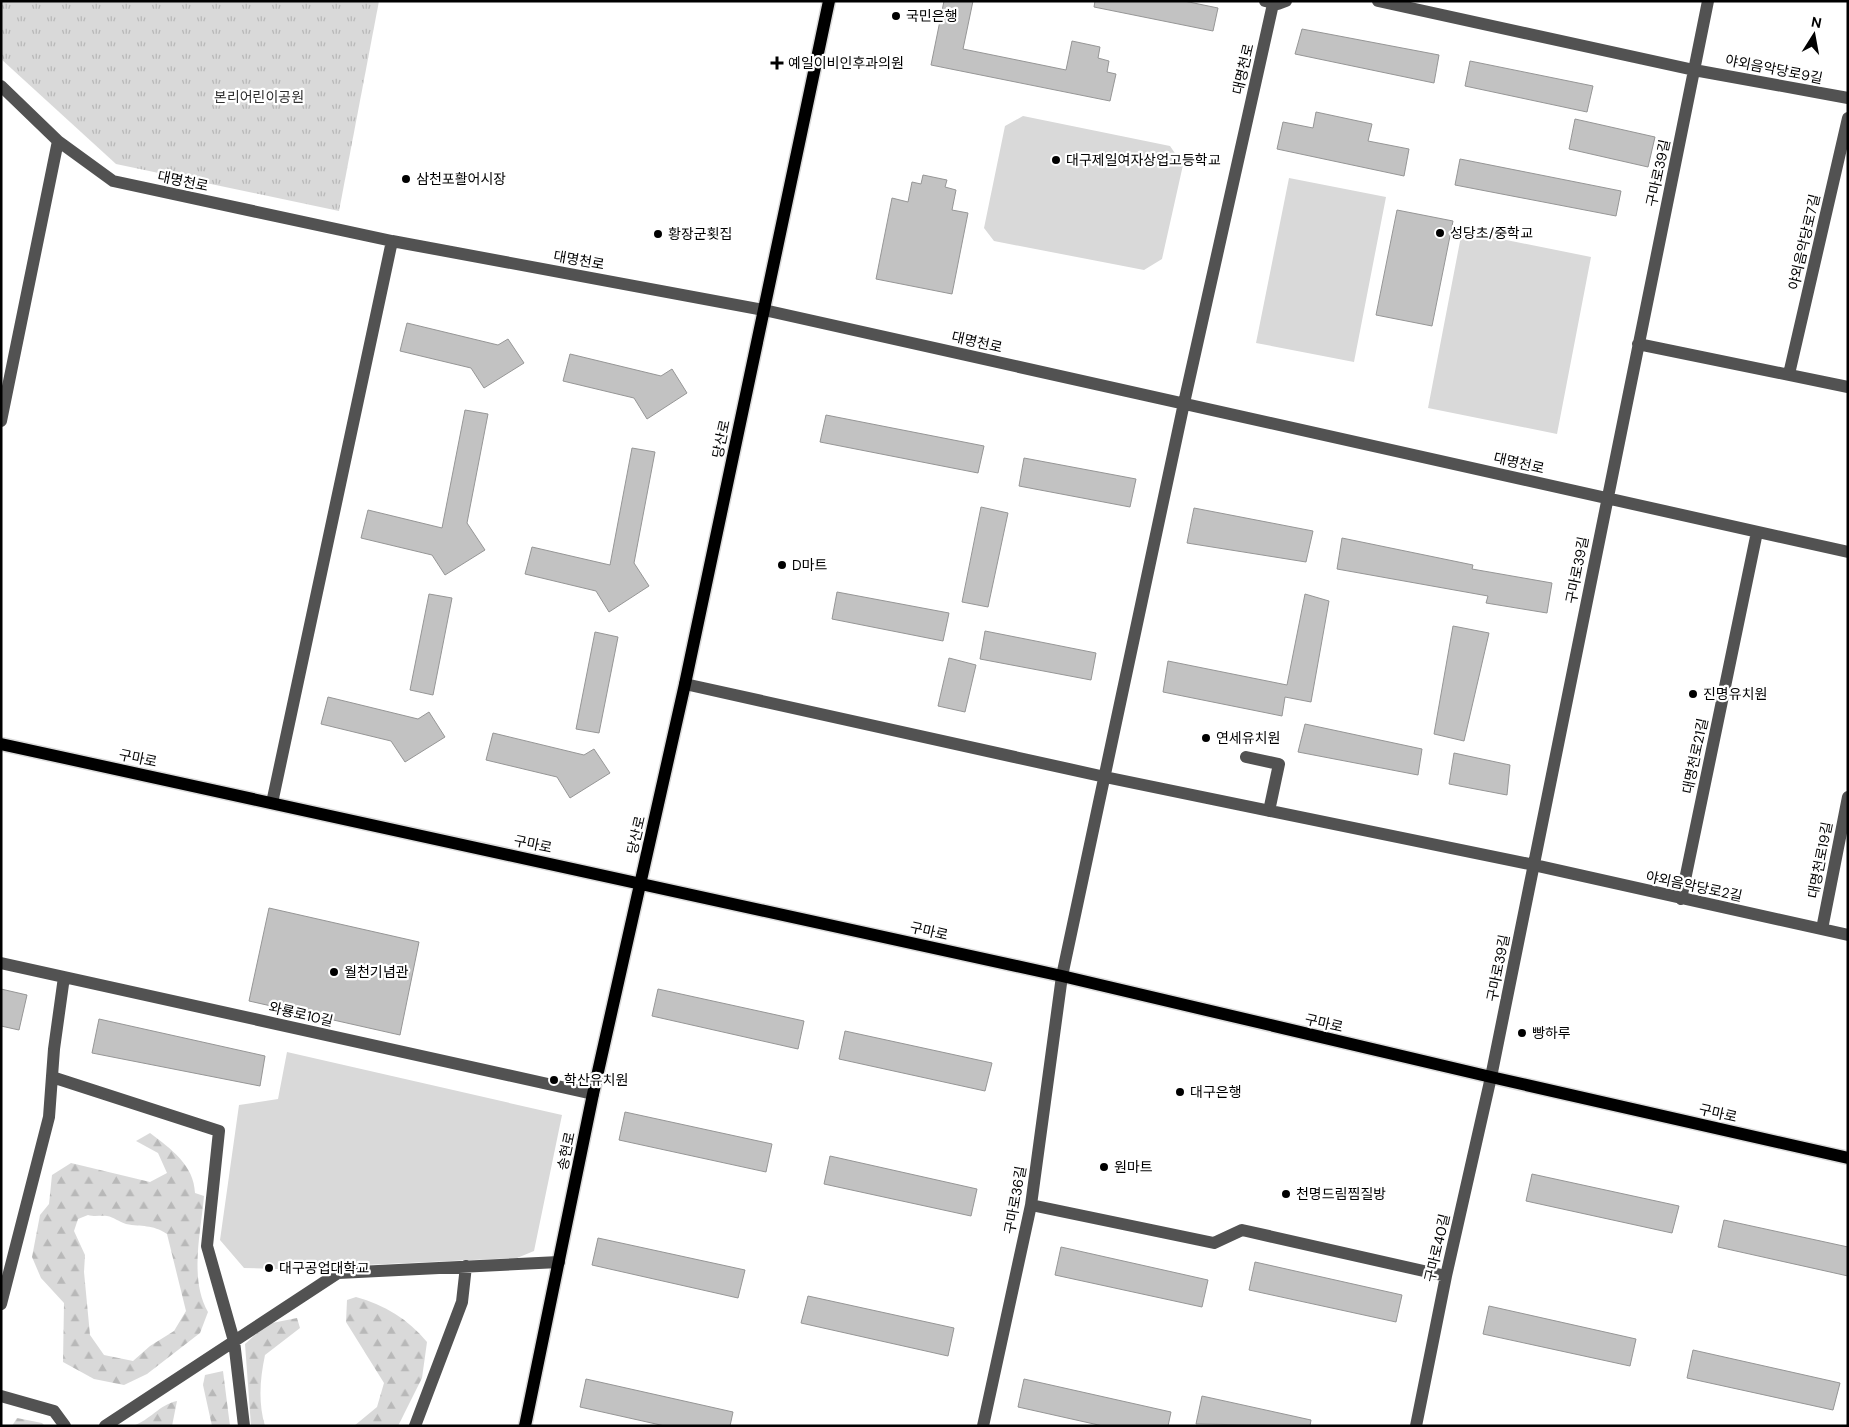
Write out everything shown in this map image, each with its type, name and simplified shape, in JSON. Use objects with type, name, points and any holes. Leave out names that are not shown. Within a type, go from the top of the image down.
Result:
[{"type":"main road","name":"당산로","points":[[641,882],[685,684],[829,1]]},
{"type":"main road","name":"구마로","points":[[1,744],[641,882],[1062,976],[1492,1078],[1848,1158]]},
{"type":"main road","name":"송현로","points":[[525,1426],[593,1094],[641,882]]},
{"type":"street","points":[[1269,2],[1286,1]]},
{"type":"street","points":[[1378,1],[1694,70]]},
{"type":"street","name":"구마로39길","points":[[1492,1078],[1708,1]]},
{"type":"street","name":"대명천로","points":[[1184,403],[1269,2]]},
{"type":"street","name":"야외음악당로9길","points":[[1694,70],[1848,98]]},
{"type":"street","name":"대명천로","points":[[1,86],[58,141],[113,181],[392,241],[764,310],[1848,552]]},
{"type":"street","name":"야외음악당로7길","points":[[1789,374],[1848,118]]},
{"type":"street","points":[[1,421],[58,141]]},
{"type":"street","points":[[272,802],[392,241]]},
{"type":"street","points":[[1638,344],[1848,387]]},
{"type":"street","name":"구마로36길","points":[[983,1426],[1031,1205],[1062,976],[1184,403]]},
{"type":"street","name":"대명천로21길","points":[[1681,899],[1757,532]]},
{"type":"street","name":"야외음악당로2길","points":[[685,684],[1105,777],[1534,865],[1848,935]]},
{"type":"street","points":[[1246,757],[1279,764],[1269,811]]},
{"type":"street","name":"대명천로19길","points":[[1822,930],[1848,797]]},
{"type":"street","name":"와룡로10길","points":[[1,963],[593,1094]]},
{"type":"street","points":[[1,1304],[49,1117],[64,977]]},
{"type":"street","points":[[52,1077],[219,1131],[207,1246],[234,1341],[244,1426]]},
{"type":"street","name":"구마로40길","points":[[1416,1426],[1446,1276],[1492,1078]]},
{"type":"street","points":[[1031,1205],[1214,1243],[1242,1230],[1446,1276]]},
{"type":"street","points":[[104,1426],[338,1273],[559,1262]]},
{"type":"street","points":[[415,1426],[462,1302],[466,1266]]},
{"type":"street","points":[[1,1396],[54,1411],[65,1426]]},
{"type":"green space","name":"본리어린이공원","points":[[1,1],[379,1],[339,211],[116,164],[1,59]]},
{"type":"green space","points":[[1023,116],[1170,146],[1183,165],[1162,259],[1144,270],[994,241],[984,228],[1005,126]]},
{"type":"green space","points":[[1289,178],[1386,197],[1354,362],[1256,343]]},
{"type":"green space","points":[[1462,231],[1591,257],[1557,434],[1428,408]]},
{"type":"green space","points":[[287,1052],[562,1115],[534,1251],[517,1258],[278,1269],[244,1268],[220,1240],[239,1105],[278,1099]]},
{"type":"green space","points":[[150,1133],[166,1145],[186,1166],[194,1183],[195,1193],[204,1196],[198,1270],[202,1299],[208,1312],[200,1333],[147,1374],[124,1385],[94,1379],[63,1362],[64,1303],[41,1278],[32,1257],[40,1215],[49,1204],[52,1175],[71,1163],[150,1182],[167,1173],[158,1153],[136,1141]],"holes":[[[88,1215],[110,1217],[126,1224],[152,1227],[167,1234],[186,1311],[174,1331],[150,1346],[133,1361],[104,1355],[90,1335],[84,1272],[85,1255],[74,1231],[78,1219]]]},
{"type":"green space","points":[[356,1297],[377,1304],[395,1314],[412,1326],[427,1342],[422,1378],[398,1426],[354,1426],[377,1407],[384,1383],[346,1322],[347,1300]]},
{"type":"green space","points":[[297,1318],[300,1328],[265,1355],[260,1390],[265,1426],[251,1426],[245,1344],[267,1324]]},
{"type":"green space","points":[[223,1371],[230,1426],[212,1426],[203,1385],[205,1375]]},
{"type":"green space","points":[[177,1401],[172,1426],[133,1426],[165,1406]]},
{"type":"green space","points":[[17,1418],[42,1423],[45,1426],[12,1426]]},
{"type":"building","points":[[944,1],[973,1],[963,49],[1066,70],[1072,41],[1100,47],[1098,58],[1109,61],[1107,72],[1116,74],[1110,101],[931,65]]},
{"type":"building","points":[[1095,1],[1184,1],[1218,8],[1213,31],[1094,7]]},
{"type":"building","points":[[1302,29],[1439,55],[1434,83],[1295,54]]},
{"type":"building","points":[[1470,61],[1593,86],[1587,112],[1465,86]]},
{"type":"building","points":[[1316,112],[1372,124],[1368,141],[1409,149],[1404,176],[1277,149],[1283,122],[1313,128]]},
{"type":"building","points":[[1575,119],[1655,137],[1648,167],[1569,149]]},
{"type":"building","points":[[1460,159],[1621,191],[1616,216],[1455,185]]},
{"type":"building","points":[[923,175],[947,180],[945,187],[956,190],[952,210],[968,213],[952,294],[876,279],[892,198],[908,202],[912,182],[921,184]]},
{"type":"building","points":[[1397,210],[1453,221],[1432,326],[1376,315]]},
{"type":"building","points":[[407,323],[498,345],[508,339],[524,363],[484,388],[471,368],[400,351]]},
{"type":"building","points":[[570,354],[661,376],[672,369],[687,393],[647,419],[634,398],[563,381]]},
{"type":"building","points":[[465,410],[488,414],[467,523],[485,550],[445,575],[432,555],[361,538],[368,510],[442,528]]},
{"type":"building","points":[[826,415],[984,446],[978,473],[820,442]]},
{"type":"building","points":[[632,448],[655,452],[634,563],[649,586],[609,612],[596,591],[525,574],[532,547],[610,565]]},
{"type":"building","points":[[1024,458],[1136,479],[1130,507],[1019,486]]},
{"type":"building","points":[[981,507],[1008,513],[988,607],[962,602]]},
{"type":"building","points":[[1194,508],[1313,531],[1306,562],[1187,543]]},
{"type":"building","points":[[1342,538],[1473,565],[1472,569],[1552,583],[1547,613],[1486,603],[1488,596],[1337,569]]},
{"type":"building","points":[[837,592],[949,613],[943,641],[832,619]]},
{"type":"building","points":[[429,594],[452,598],[433,695],[410,690]]},
{"type":"building","points":[[1305,594],[1329,601],[1311,702],[1285,697],[1282,716],[1163,692],[1168,661],[1287,685]]},
{"type":"building","points":[[1453,626],[1489,633],[1464,741],[1434,734]]},
{"type":"building","points":[[985,631],[1096,653],[1091,680],[980,659]]},
{"type":"building","points":[[595,632],[618,637],[599,733],[576,729]]},
{"type":"building","points":[[949,658],[976,665],[965,712],[938,706]]},
{"type":"building","points":[[328,697],[418,719],[429,712],[445,737],[405,762],[391,741],[321,724]]},
{"type":"building","points":[[1305,724],[1422,749],[1418,775],[1298,752]]},
{"type":"building","points":[[493,733],[584,755],[594,749],[610,773],[570,798],[557,777],[486,760]]},
{"type":"building","points":[[1454,753],[1510,765],[1507,795],[1449,784]]},
{"type":"building","name":"월천기념관","points":[[269,908],[419,942],[400,1035],[249,1001]]},
{"type":"building","points":[[1,989],[27,995],[19,1030],[1,1026]]},
{"type":"building","points":[[658,989],[804,1021],[798,1049],[652,1016]]},
{"type":"building","points":[[99,1019],[265,1056],[260,1086],[92,1053]]},
{"type":"building","points":[[845,1031],[992,1063],[985,1091],[839,1059]]},
{"type":"building","points":[[625,1112],[772,1144],[766,1172],[619,1140]]},
{"type":"building","points":[[830,1156],[977,1189],[971,1216],[824,1184]]},
{"type":"building","points":[[1532,1174],[1679,1206],[1672,1233],[1526,1201]]},
{"type":"building","points":[[1724,1220],[1848,1247],[1848,1276],[1718,1247]]},
{"type":"building","points":[[598,1238],[745,1270],[738,1298],[592,1265]]},
{"type":"building","points":[[1061,1247],[1208,1280],[1202,1307],[1055,1275]]},
{"type":"building","points":[[1255,1262],[1402,1295],[1396,1322],[1249,1290]]},
{"type":"building","points":[[808,1296],[954,1328],[948,1356],[801,1323]]},
{"type":"building","points":[[1489,1306],[1636,1339],[1630,1366],[1483,1334]]},
{"type":"building","points":[[1693,1350],[1840,1383],[1833,1410],[1687,1378]]},
{"type":"building","points":[[586,1379],[733,1412],[730,1426],[665,1426],[580,1407]]},
{"type":"building","points":[[1024,1379],[1171,1412],[1168,1426],[1103,1426],[1018,1407]]},
{"type":"building","points":[[1202,1396],[1311,1420],[1310,1426],[1196,1424]]},
{"type":"place","name":"국민은행","points":[[896,16]]},
{"type":"place","name":"예일이비인후과의원","points":[[777,63]]},
{"type":"place","name":"대구제일여자상업고등학교","points":[[1056,160]]},
{"type":"place","name":"삼천포활어시장","points":[[406,179]]},
{"type":"place","name":"성당초/중학교","points":[[1440,233]]},
{"type":"place","name":"황장군횟집","points":[[658,234]]},
{"type":"place","name":"D마트","points":[[782,565]]},
{"type":"place","name":"진명유치원","points":[[1693,694]]},
{"type":"place","name":"연세유치원","points":[[1206,738]]},
{"type":"place","name":"월천기념관","points":[[334,972]]},
{"type":"place","name":"빵하루","points":[[1522,1033]]},
{"type":"place","name":"학산유치원","points":[[554,1080]]},
{"type":"place","name":"대구은행","points":[[1180,1092]]},
{"type":"place","name":"원마트","points":[[1104,1167]]},
{"type":"place","name":"천명드림찜질방","points":[[1286,1194]]},
{"type":"place","name":"대구공업대학교","points":[[269,1268]]}]
